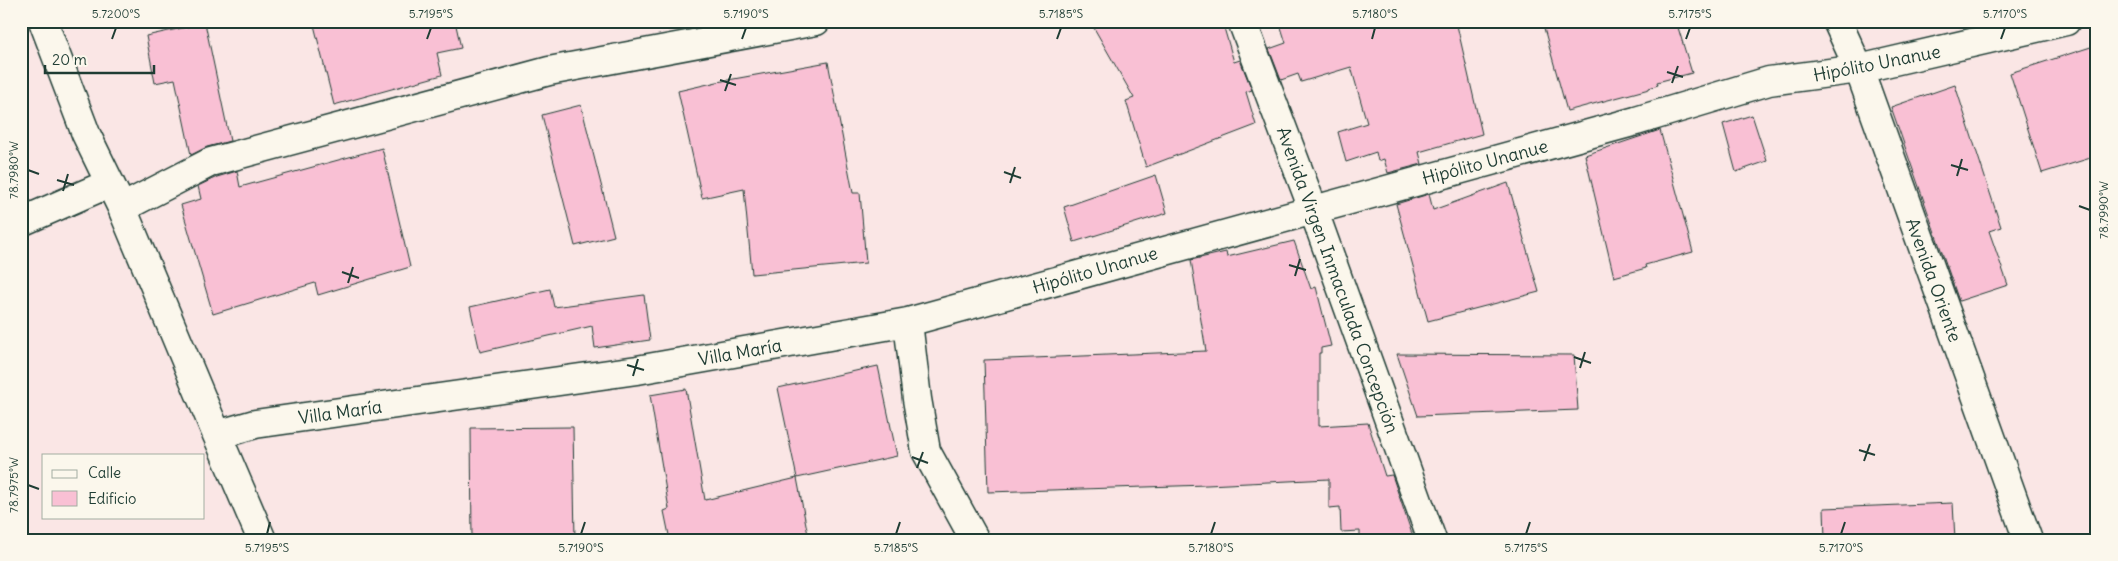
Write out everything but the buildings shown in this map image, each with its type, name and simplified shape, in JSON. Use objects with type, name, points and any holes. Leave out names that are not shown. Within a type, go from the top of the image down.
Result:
[{"type":"street","points":[[43,21],[86,134],[122,208],[262,540]]},
{"type":"street","points":[[122,208],[211,162],[339,127],[549,71],[816,21]]},
{"type":"street","name":"Avenida Virgen Inmaculada Concepción","points":[[1242,21],[1313,209],[1432,540]]},
{"type":"street","name":"Avenida Oriente","points":[[1837,21],[1859,69],[2028,540]]},
{"type":"street","name":"Hipólito Unanue","points":[[908,322],[1636,121],[1769,81],[1859,69],[2066,21]]},
{"type":"street","points":[[21,222],[110,183]]},
{"type":"street","points":[[908,322],[917,398],[926,451],[975,540]]},
{"type":"street","name":"Villa María","points":[[217,435],[255,424],[637,370],[908,322]]}]
